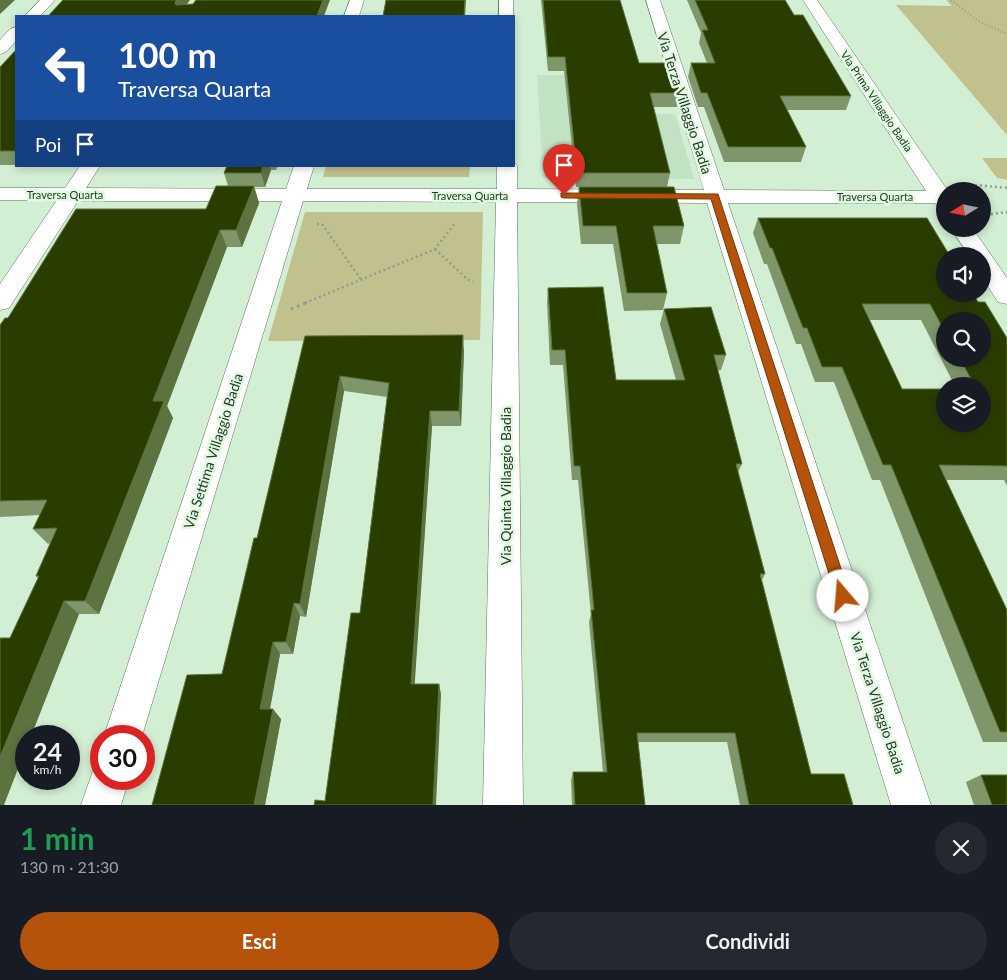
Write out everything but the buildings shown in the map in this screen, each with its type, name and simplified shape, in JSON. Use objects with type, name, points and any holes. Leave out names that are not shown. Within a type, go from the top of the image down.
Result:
[{"type":"street","points":[[33,15],[48,0]]},
{"type":"street","points":[[352,15],[357,0]]},
{"type":"street","points":[[506,0],[506,15]]},
{"type":"street","name":"Via Terza Villaggio Badia","points":[[653,0],[910,805]]},
{"type":"street","name":"Via Prima Villaggio Badia","points":[[810,0],[936,189]]},
{"type":"street","points":[[0,49],[15,33]]},
{"type":"street","points":[[0,302],[89,167]]},
{"type":"street","name":"Via Settima Villaggio Badia","points":[[126,725],[304,167]]},
{"type":"street","name":"Traversa Quarta","points":[[0,194],[295,194],[507,181],[715,196],[936,200]]},
{"type":"street","name":"Via Quinta Villaggio Badia","points":[[503,805],[507,181]]},
{"type":"street","points":[[991,272],[1007,296]]},
{"type":"street","points":[[101,805],[106,790]]},
{"type":"path","points":[[951,0],[978,21],[1007,34]]},
{"type":"path","points":[[991,187],[1007,188]]},
{"type":"path","points":[[991,214],[1007,212]]},
{"type":"path","points":[[283,311],[297,308],[435,249],[458,219]]},
{"type":"path","points":[[315,224],[322,224],[362,281]]},
{"type":"path","points":[[435,249],[467,279],[481,285]]},
{"type":"shaded area","points":[[946,0],[1007,0],[1007,135],[896,5],[952,6]]},
{"type":"shaded area","points":[[537,75],[592,75],[599,113],[675,114],[694,179],[543,178]]},
{"type":"shaded area","points":[[982,158],[1007,158],[1007,180],[997,178]]},
{"type":"shaded area","points":[[326,167],[470,167],[469,177],[323,177]]},
{"type":"shaded area","points":[[305,212],[483,212],[480,340],[268,341]]},
{"type":"route","points":[[564,195],[715,196],[843,596]]}]
